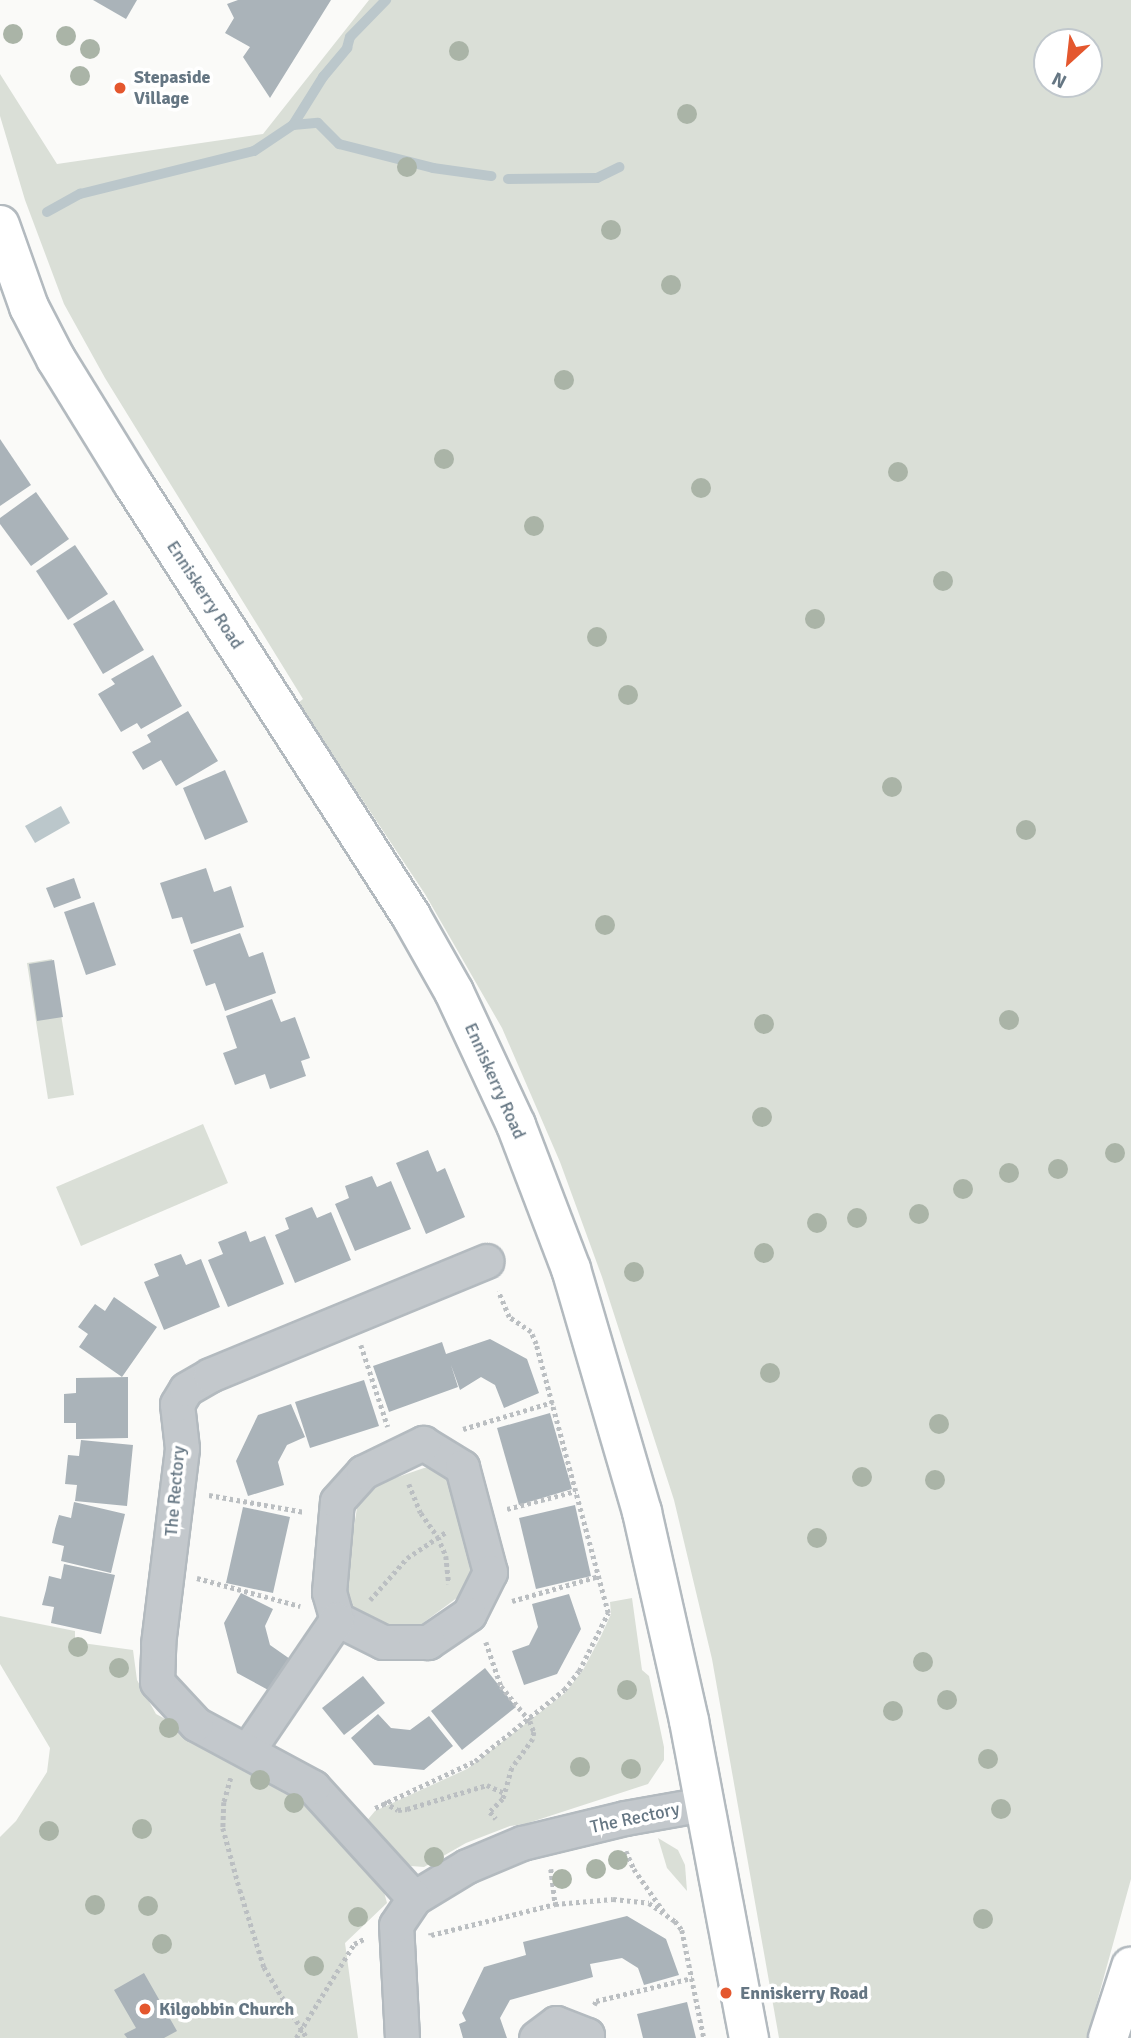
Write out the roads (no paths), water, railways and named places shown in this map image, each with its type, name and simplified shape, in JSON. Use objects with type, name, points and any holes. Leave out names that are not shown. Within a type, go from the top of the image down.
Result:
[{"type":"main road","name":"Enniskerry Road","points":[[0,225],[29,307],[74,390],[411,916],[486,1058],[546,1201],[598,1354],[663,1602],[749,2038]]},
{"type":"main road","points":[[1108,2038],[1131,1967]]},
{"type":"street","name":"The Rectory","points":[[486,1261],[210,1375],[186,1389],[177,1404],[182,1448],[158,1644],[158,1682],[196,1724],[313,1787],[410,1906],[467,1866],[522,1843],[618,1820],[704,1804]]},
{"type":"street","points":[[423,1443],[463,1467],[490,1572],[474,1603],[428,1642],[383,1642],[341,1620],[329,1591],[337,1501],[363,1472],[423,1443]]},
{"type":"street","points":[[248,1751],[341,1620]]},
{"type":"street","points":[[402,2038],[410,1906]]},
{"type":"street","points":[[536,2038],[556,2024],[583,2035]]},
{"type":"waterway","points":[[293,125],[323,77],[347,48],[350,37],[386,0]]},
{"type":"waterway","points":[[47,212],[80,194],[254,151],[293,125],[318,123],[339,144],[433,168],[491,176]]},
{"type":"waterway","points":[[508,179],[597,178],[620,167]]},
{"type":"place","name":"Stepaside Village","points":[[120,88]]},
{"type":"place","name":"Enniskerry Road","points":[[726,1993]]},
{"type":"place","name":"Kilgobbin Church","points":[[145,2009]]}]
